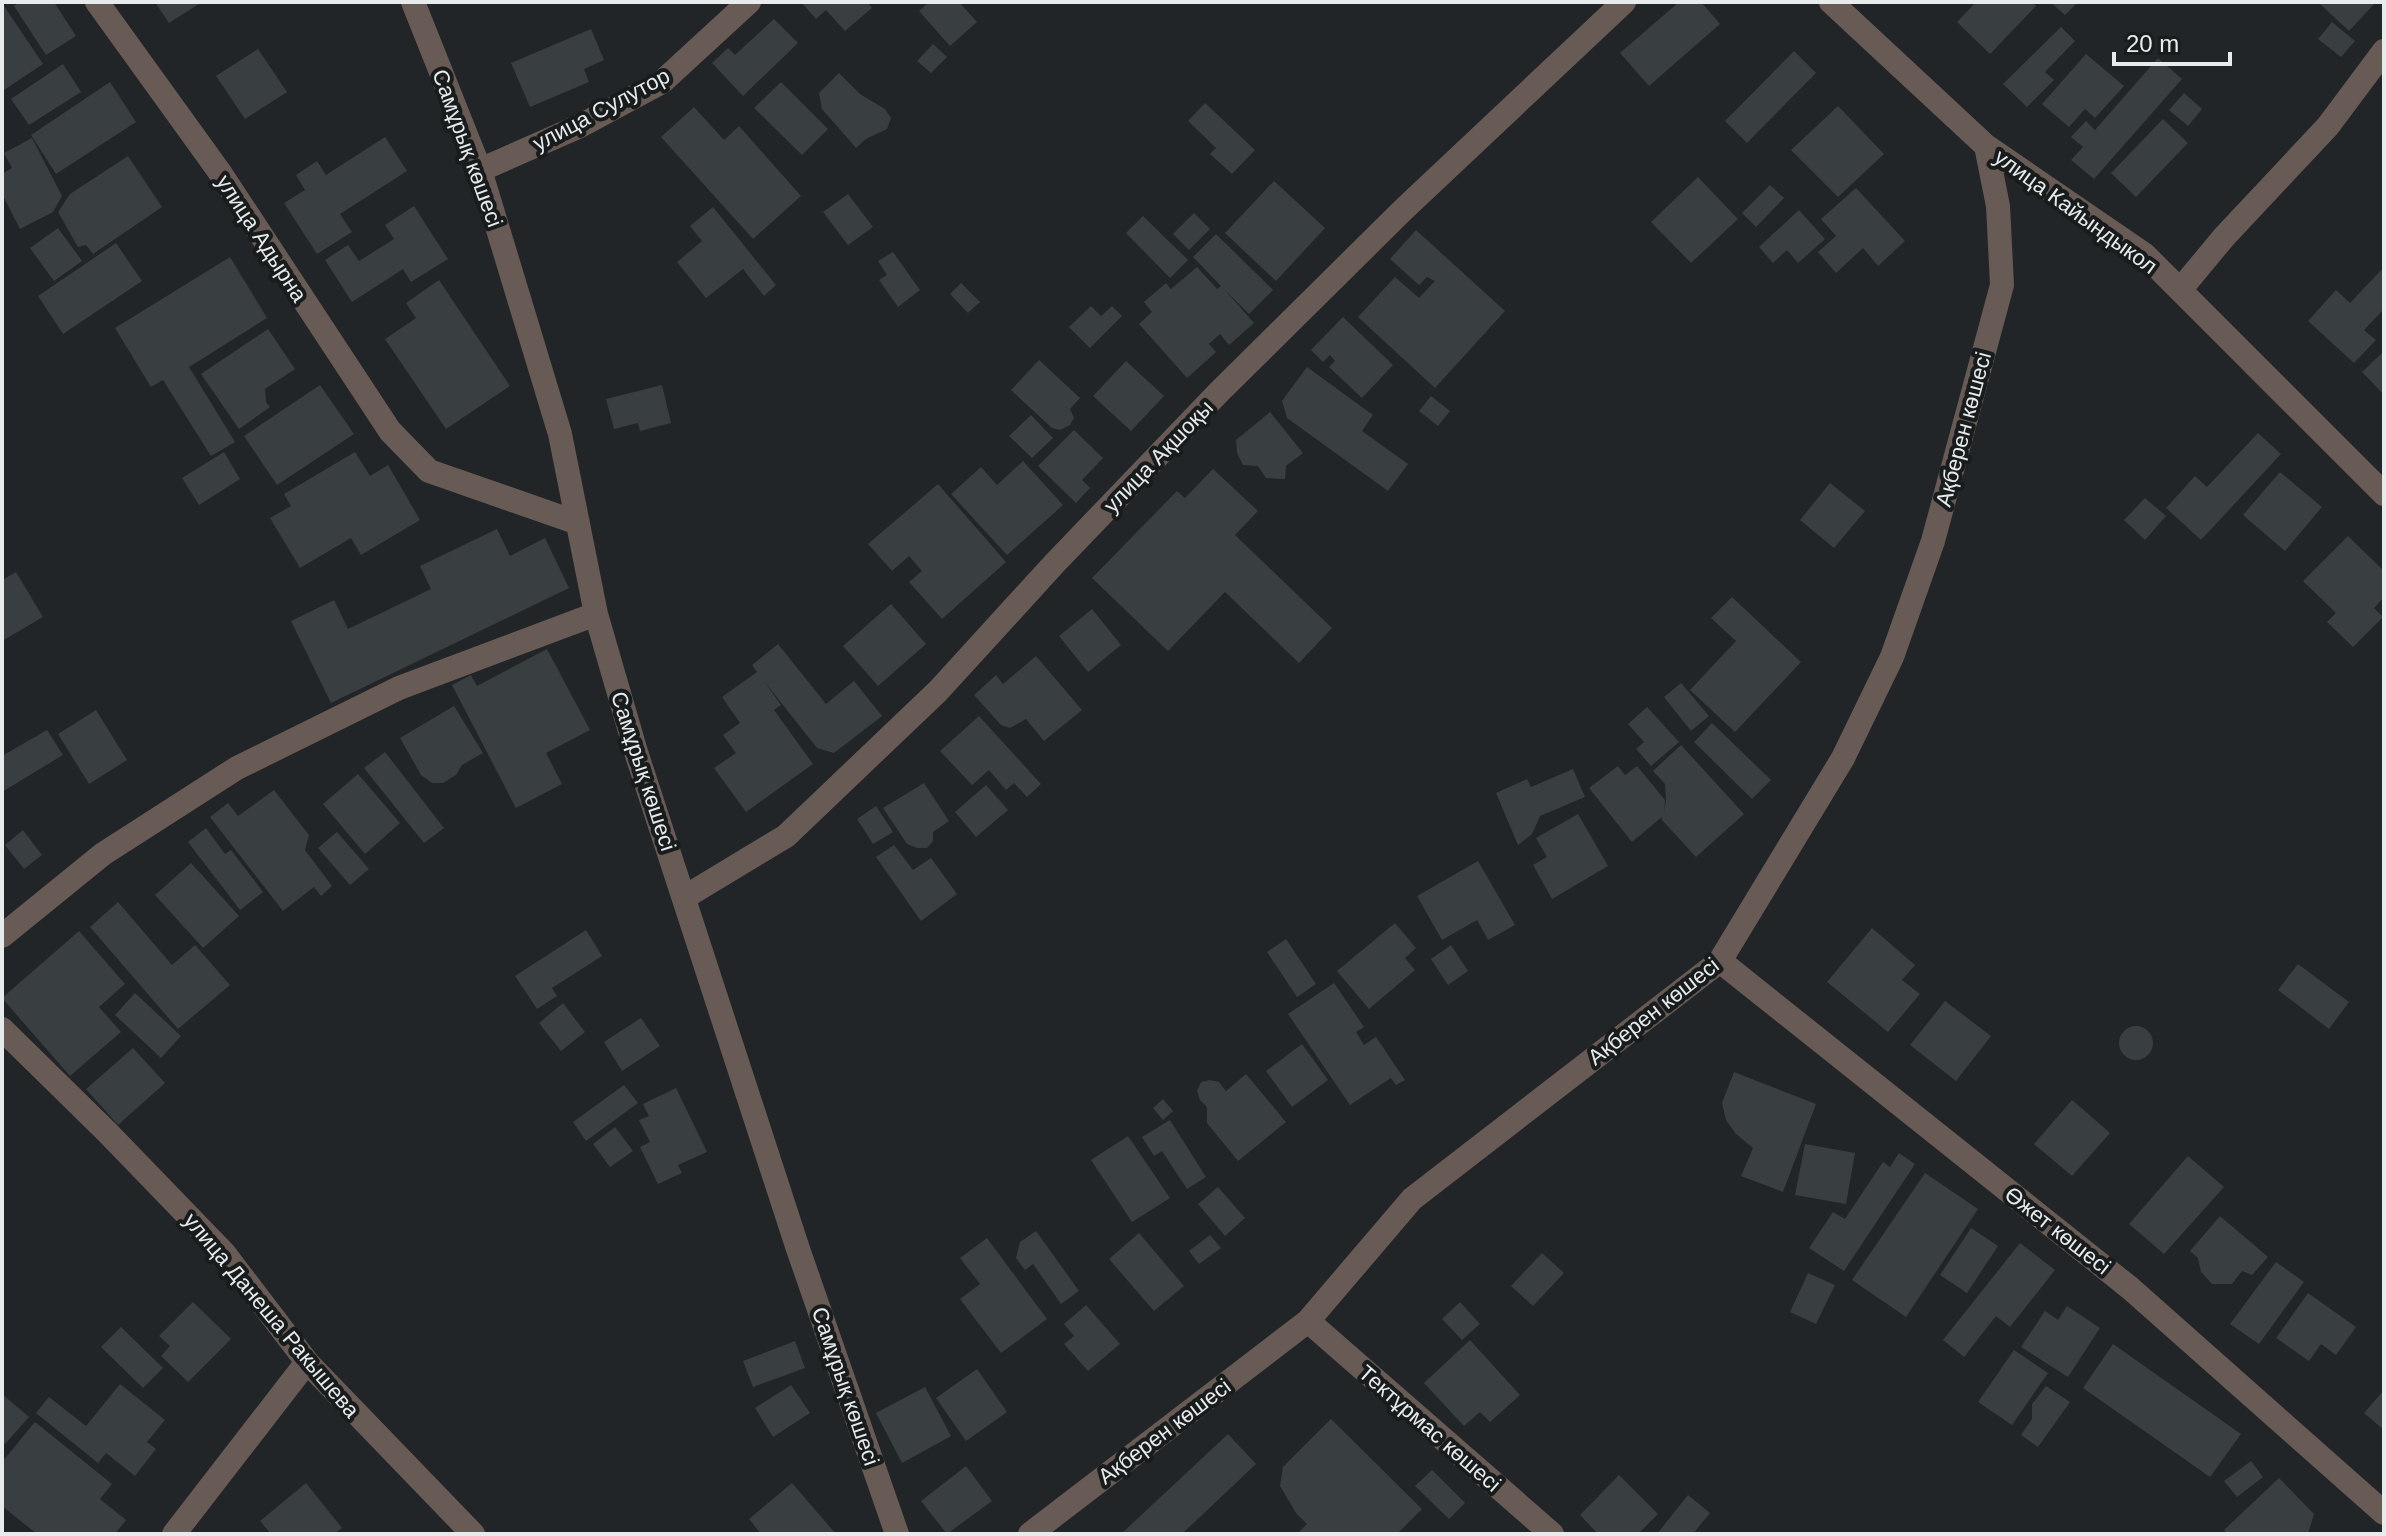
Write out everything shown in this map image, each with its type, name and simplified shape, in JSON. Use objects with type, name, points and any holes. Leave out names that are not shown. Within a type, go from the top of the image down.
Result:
[{"type":"street","name":"улица Адырна","points":[[97,2],[221,174],[390,431],[429,471],[578,523]]},
{"type":"street","name":"Самұрық көшесі","points":[[413,2],[480,170],[560,434],[596,614],[636,752],[798,1249],[897,1534]]},
{"type":"street","name":"улица Сулутор","points":[[480,170],[580,126],[662,82],[749,2]]},
{"type":"street","name":"улица Ақшоқы","points":[[685,897],[786,836],[938,691],[1054,564],[1219,392],[1404,209],[1624,2]]},
{"type":"street","name":"улица Кайындыкол","points":[[1831,2],[1986,146],[2145,255],[2384,494]]},
{"type":"street","points":[[2180,290],[2224,237],[2328,126],[2384,51]]},
{"type":"street","name":"Ақберен көшесі","points":[[1030,1534],[1308,1321],[1412,1199],[1720,961],[1843,758],[1892,657],[1933,541],[2002,285],[1998,206],[1986,146]]},
{"type":"street","points":[[2,936],[103,854],[237,768],[399,688],[596,614]]},
{"type":"street","name":"Өжет көшесі","points":[[1720,961],[2130,1288],[2384,1513]]},
{"type":"street","name":"улица Данеша Ракышева","points":[[2,1029],[224,1253],[307,1362],[473,1534]]},
{"type":"street","name":"Тектұрмас көшесі","points":[[1308,1321],[1552,1534]]},
{"type":"street","points":[[174,1534],[307,1362]]},
{"type":"building","points":[[19,2],[54,2],[76,36],[46,55],[14,6]]},
{"type":"building","points":[[155,2],[202,2],[169,23]]},
{"type":"building","points":[[801,2],[867,2],[872,8],[845,31],[826,10],[816,19]]},
{"type":"building","points":[[929,2],[959,2],[977,22],[950,46],[919,11]]},
{"type":"building","points":[[1679,2],[1701,2],[1720,24],[1649,86],[1620,53]]},
{"type":"building","points":[[1976,2],[2032,2],[2036,6],[1990,54],[1957,22]]},
{"type":"building","points":[[2050,2],[2078,2],[2065,15]]},
{"type":"building","points":[[2318,2],[2376,2],[2349,31]]},
{"type":"building","points":[[2,3],[43,64],[4,90],[2,87]]},
{"type":"building","points":[[774,19],[798,43],[743,96],[712,63],[728,48],[735,55]]},
{"type":"building","points":[[2332,22],[2355,41],[2341,57],[2318,39]]},
{"type":"building","points":[[2061,27],[2075,41],[2045,72],[2054,80],[2027,107],[2003,84]]},
{"type":"building","points":[[591,29],[604,60],[584,69],[589,82],[530,107],[511,63]]},
{"type":"building","points":[[933,44],[947,57],[931,73],[917,61]]},
{"type":"building","points":[[258,49],[287,92],[245,119],[216,76]]},
{"type":"building","points":[[1794,51],[1816,73],[1747,143],[1725,121]]},
{"type":"building","points":[[2086,54],[2124,86],[2095,118],[2085,109],[2069,127],[2042,104]]},
{"type":"building","points":[[2158,58],[2182,79],[2094,179],[2071,160],[2083,147],[2071,137],[2086,121],[2095,130]]},
{"type":"building","points":[[63,64],[81,92],[29,125],[11,99]]},
{"type":"building","points":[[839,73],[860,94],[885,109],[891,118],[887,129],[866,139],[856,148],[822,109],[819,93]]},
{"type":"building","points":[[110,82],[136,122],[56,174],[31,135]]},
{"type":"building","points":[[781,82],[828,129],[802,155],[754,108]]},
{"type":"building","points":[[2184,93],[2202,109],[2188,126],[2169,110]]},
{"type":"building","points":[[1205,103],[1255,150],[1232,174],[1210,154],[1216,148],[1188,121]]},
{"type":"building","points":[[1838,106],[1884,154],[1838,197],[1791,150]]},
{"type":"building","points":[[694,107],[724,140],[739,126],[801,196],[753,239],[661,137]]},
{"type":"building","points":[[2163,119],[2188,143],[2136,197],[2111,173]]},
{"type":"building","points":[[385,137],[407,171],[340,214],[352,232],[317,254],[284,203],[305,190],[296,175],[317,161],[326,175]]},
{"type":"building","points":[[32,138],[62,196],[53,212],[20,229],[2,194],[2,174],[12,168],[4,153]]},
{"type":"building","points":[[128,156],[162,207],[93,254],[86,245],[78,247],[58,212],[70,194]]},
{"type":"building","points":[[1698,177],[1738,219],[1691,263],[1651,222]]},
{"type":"building","points":[[1274,181],[1325,228],[1276,281],[1225,233]]},
{"type":"building","points":[[1770,185],[1784,198],[1756,227],[1742,213]]},
{"type":"building","points":[[1856,188],[1905,241],[1878,266],[1863,248],[1836,273],[1818,252],[1836,236],[1821,219]]},
{"type":"building","points":[[848,194],[873,227],[848,245],[823,212]]},
{"type":"building","points":[[414,206],[448,259],[411,282],[403,269],[352,302],[325,260],[348,245],[359,261],[394,239],[385,225]]},
{"type":"building","points":[[713,207],[776,285],[764,296],[743,269],[706,298],[677,262],[702,241],[690,226]]},
{"type":"building","points":[[1799,210],[1825,239],[1798,263],[1787,250],[1773,263],[1759,247]]},
{"type":"building","points":[[1194,213],[1210,229],[1189,250],[1173,234]]},
{"type":"building","points":[[1143,216],[1188,260],[1170,278],[1126,233]]},
{"type":"building","points":[[58,228],[82,261],[54,281],[30,248]]},
{"type":"building","points":[[1416,230],[1505,311],[1435,388],[1358,317],[1395,277],[1419,298],[1435,281],[1427,277],[1419,285],[1390,259]]},
{"type":"building","points":[[1216,234],[1273,290],[1249,314],[1225,290],[1254,323],[1229,345],[1220,334],[1209,344],[1216,352],[1187,378],[1139,324],[1152,312],[1144,302],[1166,283],[1171,289],[1197,267],[1217,289],[1221,286],[1193,257]]},
{"type":"building","points":[[116,243],[142,281],[63,334],[38,296]]},
{"type":"building","points":[[893,252],[920,290],[898,307],[879,280],[887,275],[878,261]]},
{"type":"building","points":[[230,257],[267,318],[189,367],[235,442],[211,456],[163,380],[151,387],[115,328]]},
{"type":"building","points":[[2384,267],[2384,309],[2364,330],[2376,340],[2354,363],[2308,321],[2336,290],[2350,303]]},
{"type":"building","points":[[439,280],[510,386],[446,429],[385,339],[416,318],[406,303]]},
{"type":"building","points":[[961,283],[980,302],[968,313],[950,294]]},
{"type":"building","points":[[1091,306],[1101,316],[1112,306],[1122,316],[1090,348],[1069,327]]},
{"type":"building","points":[[1343,317],[1393,365],[1362,398],[1329,367],[1335,361],[1330,355],[1323,362],[1311,350]]},
{"type":"building","points":[[268,329],[295,369],[265,389],[266,402],[270,407],[239,429],[201,374]]},
{"type":"building","points":[[2384,351],[2384,395],[2362,372]]},
{"type":"building","points":[[1039,360],[1080,398],[1070,409],[1074,418],[1070,425],[1060,430],[1052,428],[1011,390]]},
{"type":"building","points":[[1126,361],[1164,396],[1131,431],[1093,396]]},
{"type":"building","points":[[1307,367],[1373,415],[1362,431],[1408,464],[1388,491],[1287,418],[1282,401]]},
{"type":"building","points":[[320,385],[354,434],[277,485],[244,436]]},
{"type":"building","points":[[662,385],[671,423],[640,431],[638,423],[614,429],[606,399]]},
{"type":"building","points":[[1431,396],[1450,411],[1438,426],[1419,411]]},
{"type":"building","points":[[1270,412],[1303,453],[1286,466],[1285,479],[1266,478],[1258,466],[1243,465],[1237,453],[1236,440]]},
{"type":"building","points":[[1031,415],[1053,438],[1032,458],[1009,436]]},
{"type":"building","points":[[1074,430],[1103,458],[1082,480],[1090,488],[1076,503],[1038,466]]},
{"type":"building","points":[[2258,433],[2281,454],[2201,540],[2166,508],[2195,476],[2207,487]]},
{"type":"building","points":[[224,452],[240,479],[199,505],[182,478]]},
{"type":"building","points":[[355,452],[370,476],[388,465],[420,520],[361,555],[351,538],[300,568],[270,518],[291,506],[284,494]]},
{"type":"building","points":[[1023,461],[1063,505],[1007,555],[951,494],[981,467],[997,485]]},
{"type":"building","points":[[1213,469],[1258,511],[1235,535],[1332,628],[1299,663],[1225,592],[1168,651],[1092,578],[1177,491],[1185,498]]},
{"type":"building","points":[[2280,472],[2322,507],[2285,551],[2243,515]]},
{"type":"building","points":[[1830,483],[1865,511],[1834,548],[1800,520]]},
{"type":"building","points":[[938,484],[1006,562],[942,619],[909,582],[922,571],[909,556],[892,571],[868,544]]},
{"type":"building","points":[[2145,498],[2166,516],[2145,540],[2124,520]]},
{"type":"building","points":[[497,529],[510,556],[545,538],[569,588],[331,703],[291,621],[334,600],[348,629],[431,589],[420,566]]},
{"type":"building","points":[[2348,536],[2384,571],[2384,597],[2374,608],[2383,617],[2353,647],[2327,622],[2336,613],[2303,581]]},
{"type":"building","points":[[16,572],[43,617],[2,641],[2,580]]},
{"type":"building","points":[[1732,597],[1801,662],[1735,732],[1690,690],[1736,641],[1711,618]]},
{"type":"building","points":[[891,604],[926,644],[878,686],[843,646]]},
{"type":"building","points":[[1092,609],[1121,645],[1088,672],[1059,636]]},
{"type":"building","points":[[778,644],[826,704],[854,681],[882,716],[834,753],[817,748],[764,681],[781,705],[774,710],[813,764],[746,812],[714,768],[736,753],[723,735],[740,723],[722,697],[757,672],[752,665]]},
{"type":"building","points":[[547,649],[590,730],[546,753],[562,784],[516,808],[452,685],[471,675],[477,686]]},
{"type":"building","points":[[1036,656],[1082,710],[1044,741],[1026,719],[1010,728],[1001,725],[974,695],[996,675],[1003,684]]},
{"type":"building","points":[[1681,683],[1709,716],[1691,731],[1664,697]]},
{"type":"building","points":[[454,706],[483,753],[462,765],[456,775],[443,783],[432,783],[421,775],[400,738]]},
{"type":"building","points":[[1647,707],[1679,742],[1651,766],[1636,749],[1644,742],[1628,724]]},
{"type":"building","points":[[96,710],[127,760],[89,784],[58,734]]},
{"type":"building","points":[[979,716],[1041,784],[1027,797],[1014,783],[1006,790],[989,770],[972,785],[940,751]]},
{"type":"building","points":[[1712,723],[1771,780],[1752,799],[1694,742]]},
{"type":"building","points":[[47,730],[63,755],[2,792],[2,756]]},
{"type":"building","points":[[1681,745],[1744,814],[1696,857],[1662,817],[1632,842],[1589,788],[1618,766],[1625,775],[1637,766],[1665,800],[1664,811],[1666,800],[1665,784],[1653,771]]},
{"type":"building","points":[[385,752],[444,828],[424,843],[364,768]]},
{"type":"building","points":[[1573,769],[1585,797],[1540,816],[1532,834],[1518,845],[1496,793],[1527,779],[1531,787]]},
{"type":"building","points":[[358,774],[400,823],[365,854],[323,804]]},
{"type":"building","points":[[924,783],[949,821],[933,832],[933,841],[927,848],[917,848],[907,844],[883,808]]},
{"type":"building","points":[[986,785],[1008,810],[976,837],[955,812]]},
{"type":"building","points":[[274,790],[309,835],[305,850],[332,886],[321,896],[314,887],[283,911],[210,817],[228,803],[238,816]]},
{"type":"building","points":[[876,806],[893,832],[873,844],[857,819]]},
{"type":"building","points":[[1578,814],[1608,866],[1552,899],[1533,865],[1547,857],[1536,838]]},
{"type":"building","points":[[206,828],[225,854],[231,850],[263,892],[240,910],[188,842]]},
{"type":"building","points":[[23,830],[42,855],[24,869],[5,845]]},
{"type":"building","points":[[337,832],[369,869],[350,885],[318,848]]},
{"type":"building","points":[[894,845],[913,870],[931,858],[957,894],[921,921],[876,857]]},
{"type":"building","points":[[1478,861],[1515,925],[1488,940],[1477,920],[1442,940],[1417,896]]},
{"type":"building","points":[[191,863],[239,916],[203,948],[155,895]]},
{"type":"building","points":[[118,902],[172,965],[195,945],[230,985],[178,1029],[90,927]]},
{"type":"building","points":[[1395,923],[1416,948],[1405,958],[1415,970],[1369,1009],[1337,971]]},
{"type":"building","points":[[1872,928],[1915,965],[1902,980],[1920,994],[1888,1032],[1827,982]]},
{"type":"building","points":[[586,930],[602,956],[552,988],[557,996],[537,1009],[515,976]]},
{"type":"building","points":[[79,931],[125,984],[99,1007],[121,1032],[70,1076],[2,998]]},
{"type":"building","points":[[1286,939],[1316,984],[1297,997],[1267,952]]},
{"type":"building","points":[[1451,945],[1468,971],[1448,985],[1431,959]]},
{"type":"building","points":[[2298,964],[2349,1002],[2329,1029],[2278,990]]},
{"type":"building","points":[[1334,983],[1364,1027],[1356,1032],[1364,1045],[1376,1037],[1405,1080],[1396,1085],[1391,1078],[1350,1105],[1288,1014]]},
{"type":"building","points":[[135,993],[181,1036],[161,1058],[115,1015]]},
{"type":"building","points":[[1945,1001],[1991,1036],[1956,1081],[1910,1045]]},
{"type":"building","points":[[563,1003],[585,1032],[561,1051],[539,1023]]},
{"type":"building","points":[[641,1018],[660,1046],[622,1071],[604,1042]]},
{"type":"building","points":[[2136,1026],[2148,1031],[2153,1043],[2148,1055],[2136,1060],[2124,1055],[2119,1043],[2124,1031]]},
{"type":"building","points":[[1302,1044],[1328,1080],[1292,1107],[1266,1071]]},
{"type":"building","points":[[133,1048],[165,1083],[118,1125],[86,1089]]},
{"type":"building","points":[[1734,1072],[1816,1104],[1783,1192],[1741,1176],[1753,1148],[1736,1134],[1726,1120],[1722,1103]]},
{"type":"building","points":[[1246,1074],[1286,1122],[1238,1161],[1207,1123],[1207,1107],[1197,1091],[1201,1082],[1210,1080],[1219,1082],[1226,1091]]},
{"type":"building","points":[[624,1085],[638,1103],[586,1141],[573,1122]]},
{"type":"building","points":[[676,1088],[707,1152],[678,1165],[682,1173],[658,1184],[640,1147],[650,1142],[639,1120],[649,1116],[643,1104]]},
{"type":"building","points":[[1163,1099],[1173,1111],[1163,1120],[1153,1108]]},
{"type":"building","points":[[2072,1100],[2110,1133],[2072,1176],[2034,1144]]},
{"type":"building","points":[[1170,1120],[1206,1177],[1187,1189],[1162,1151],[1154,1156],[1142,1137]]},
{"type":"building","points":[[615,1127],[633,1151],[610,1167],[593,1144]]},
{"type":"building","points":[[1128,1136],[1170,1198],[1132,1222],[1091,1160]]},
{"type":"building","points":[[1805,1144],[1855,1153],[1846,1204],[1795,1195]]},
{"type":"building","points":[[1899,1153],[1915,1164],[1844,1271],[1809,1248],[1833,1212],[1845,1219],[1883,1162],[1890,1167]]},
{"type":"building","points":[[2188,1156],[2224,1187],[2164,1254],[2129,1224]]},
{"type":"building","points":[[1925,1173],[1978,1209],[1906,1317],[1852,1280]]},
{"type":"building","points":[[1218,1187],[1245,1218],[1225,1236],[1198,1204]]},
{"type":"building","points":[[2220,1216],[2268,1257],[2252,1275],[2242,1271],[2232,1284],[2212,1284],[2201,1272],[2198,1258],[2190,1251]]},
{"type":"building","points":[[1971,1228],[1998,1246],[1967,1293],[1940,1275]]},
{"type":"building","points":[[1036,1231],[1079,1291],[1061,1304],[1033,1264],[1025,1270],[1016,1258],[1020,1242]]},
{"type":"building","points":[[1139,1233],[1184,1286],[1154,1311],[1109,1259]]},
{"type":"building","points":[[1210,1235],[1221,1248],[1199,1264],[1189,1251]]},
{"type":"building","points":[[987,1238],[1047,1319],[1001,1353],[960,1299],[980,1284],[960,1258]]},
{"type":"building","points":[[2020,1243],[2055,1270],[2010,1327],[1996,1316],[1964,1357],[1943,1340]]},
{"type":"building","points":[[1542,1253],[1564,1273],[1533,1306],[1511,1286]]},
{"type":"building","points":[[2276,1262],[2304,1282],[2259,1344],[2230,1324]]},
{"type":"building","points":[[1808,1273],[1835,1285],[1816,1324],[1790,1312]]},
{"type":"building","points":[[2308,1293],[2356,1327],[2336,1355],[2321,1344],[2309,1361],[2276,1338]]},
{"type":"building","points":[[193,1302],[231,1339],[188,1382],[161,1356],[170,1346],[159,1336]]},
{"type":"building","points":[[1460,1302],[1480,1324],[1462,1340],[1442,1319]]},
{"type":"building","points":[[1086,1305],[1120,1344],[1088,1371],[1064,1344],[1074,1336],[1064,1324]]},
{"type":"building","points":[[2067,1306],[2100,1328],[2068,1377],[2021,1347],[2045,1311],[2058,1320]]},
{"type":"building","points":[[121,1327],[163,1368],[143,1388],[101,1347]]},
{"type":"building","points":[[1470,1340],[1520,1395],[1490,1422],[1480,1412],[1464,1426],[1424,1383]]},
{"type":"building","points":[[795,1341],[805,1368],[753,1387],[743,1361]]},
{"type":"building","points":[[2113,1344],[2241,1434],[2210,1477],[2083,1388]]},
{"type":"building","points":[[2014,1350],[2048,1373],[2012,1425],[1978,1402]]},
{"type":"building","points":[[977,1369],[1007,1412],[966,1441],[936,1398]]},
{"type":"building","points":[[120,1384],[165,1420],[147,1442],[156,1449],[135,1476],[106,1453],[98,1463],[36,1413],[49,1397],[86,1426]]},
{"type":"building","points":[[791,1385],[810,1413],[773,1437],[755,1408]]},
{"type":"building","points":[[2046,1386],[2070,1402],[2038,1447],[2021,1435],[2032,1419],[2032,1404]]},
{"type":"building","points":[[925,1387],[951,1436],[902,1463],[876,1413]]},
{"type":"building","points":[[2384,1390],[2384,1430],[2364,1413]]},
{"type":"building","points":[[2,1394],[29,1417],[5,1444],[2,1442]]},
{"type":"building","points":[[1331,1419],[1422,1509],[1397,1534],[1297,1534],[1307,1524],[1296,1513],[1280,1486],[1283,1467]]},
{"type":"building","points":[[35,1422],[112,1484],[100,1499],[126,1520],[115,1534],[37,1534],[2,1506],[2,1462]]},
{"type":"building","points":[[1228,1434],[1256,1464],[1182,1534],[1121,1534]]},
{"type":"building","points":[[2251,1461],[2263,1477],[2237,1497],[2224,1481]]},
{"type":"building","points":[[966,1466],[992,1501],[947,1534],[921,1501]]},
{"type":"building","points":[[1432,1470],[1465,1503],[1449,1519],[1415,1486]]},
{"type":"building","points":[[1619,1475],[1658,1514],[1638,1534],[1598,1534],[1580,1515]]},
{"type":"building","points":[[2279,1478],[2314,1514],[2308,1534],[2228,1534],[2224,1530]]},
{"type":"building","points":[[306,1483],[342,1528],[334,1534],[271,1534],[260,1521]]},
{"type":"building","points":[[792,1483],[836,1534],[761,1534],[749,1519]]},
{"type":"building","points":[[1688,1495],[1710,1513],[1693,1534],[1657,1534]]}]
